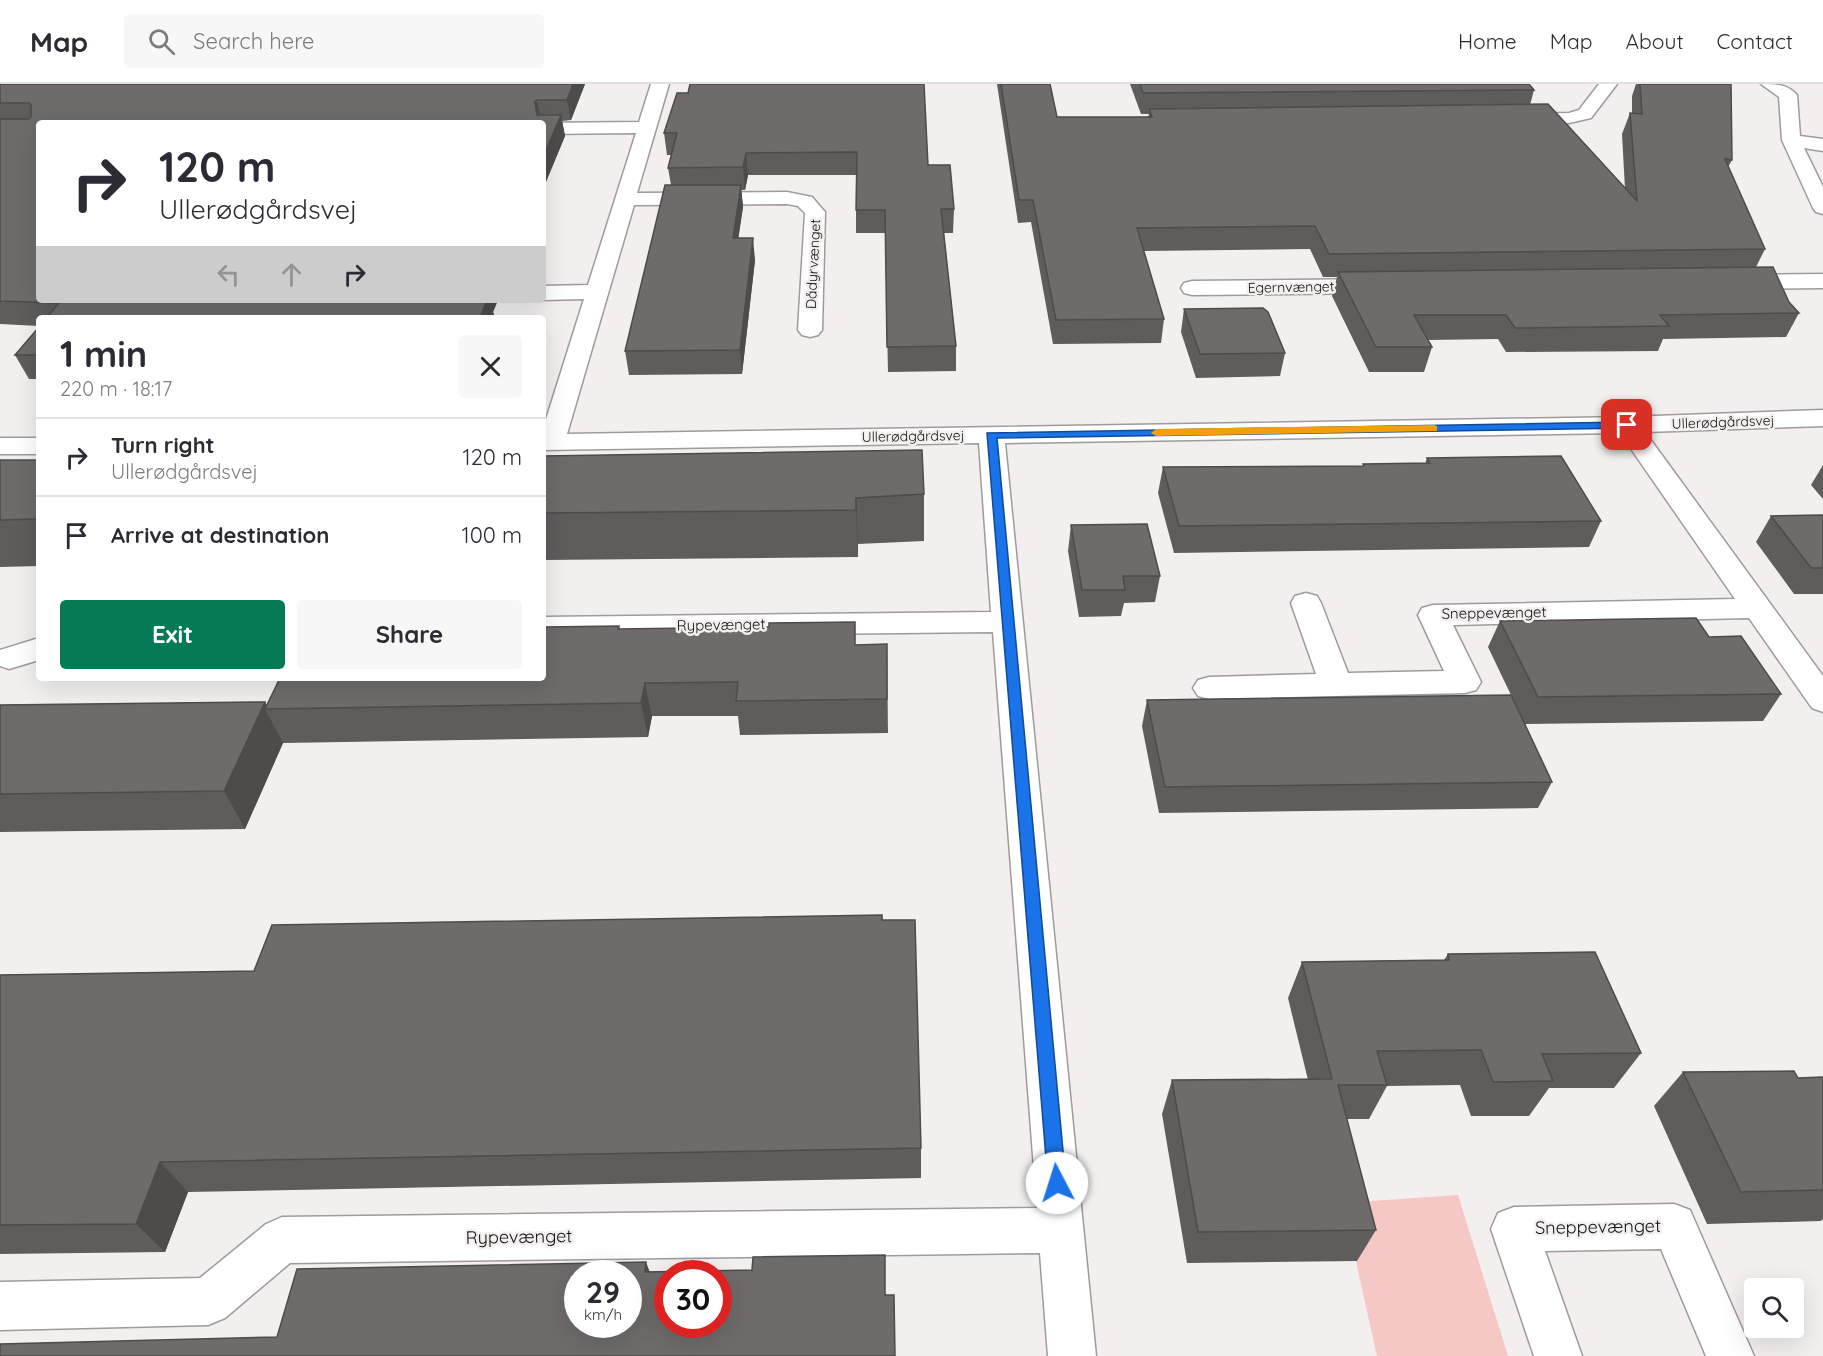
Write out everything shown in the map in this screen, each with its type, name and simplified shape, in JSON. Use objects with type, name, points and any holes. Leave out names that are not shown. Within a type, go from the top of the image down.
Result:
[{"type":"street","points":[[547,442],[597,292],[660,84]]},
{"type":"street","points":[[1498,119],[1569,118],[1585,114],[1608,84]]},
{"type":"street","points":[[1770,84],[1788,95],[1791,140],[1823,208]]},
{"type":"street","points":[[546,128],[647,126]]},
{"type":"street","points":[[1791,140],[1823,145]]},
{"type":"street","name":"Dådyrvænget","points":[[626,199],[787,198],[805,201],[815,212],[810,330]]},
{"type":"street","points":[[1716,282],[1823,280]]},
{"type":"street","name":"Egernvænget","points":[[1192,288],[1394,286]]},
{"type":"street","points":[[546,293],[597,292]]},
{"type":"street","name":"Ullerødgårdsvej","points":[[547,442],[1627,425],[1823,418]]},
{"type":"street","points":[[1627,425],[1823,700]]},
{"type":"street","points":[[991,435],[1072,1356]]},
{"type":"street","points":[[0,446],[36,446]]},
{"type":"street","points":[[1306,603],[1336,685]]},
{"type":"street","name":"Sneppevænget","points":[[1209,687],[1465,682],[1433,615],[1758,608]]},
{"type":"street","name":"Rypevænget","points":[[546,627],[1007,622]]},
{"type":"street","points":[[9,658],[36,650]]},
{"type":"street","name":"Sneppevænget","points":[[1558,1356],[1514,1229],[1674,1226],[1730,1356]]},
{"type":"street","name":"Rypevænget","points":[[0,1306],[208,1302],[282,1240],[1061,1230]]},
{"type":"shaded area","points":[[1458,1195],[1508,1356],[1377,1356],[1343,1203]]},
{"type":"building","points":[[0,84],[573,84],[567,100],[537,100],[535,102],[537,115],[561,115],[546,150],[546,120],[36,120],[36,302],[0,301],[0,119],[29,119],[31,105],[29,103],[0,103]]},
{"type":"building","points":[[690,84],[924,84],[928,165],[950,165],[954,209],[941,209],[956,346],[887,347],[885,210],[856,210],[857,152],[746,153],[743,167],[668,168],[677,133],[664,133],[677,93],[688,93]]},
{"type":"building","points":[[1001,84],[1050,84],[1057,117],[1152,117],[1149,109],[1548,104],[1637,201],[1630,113],[1642,114],[1640,84],[1731,84],[1732,160],[1725,159],[1765,249],[1329,254],[1315,226],[1137,228],[1164,319],[1056,320],[1033,200],[1019,200]]},
{"type":"building","points":[[1140,84],[1529,84],[1534,90],[1143,93]]},
{"type":"building","points":[[665,185],[741,185],[733,238],[753,238],[740,350],[625,351]]},
{"type":"building","points":[[1773,267],[1789,302],[1799,313],[1660,315],[1669,326],[1515,328],[1506,315],[1414,315],[1432,347],[1376,347],[1338,272]]},
{"type":"building","points":[[59,303],[486,303],[481,315],[49,315]]},
{"type":"building","points":[[1263,308],[1268,312],[1285,353],[1200,354],[1184,309]]},
{"type":"building","points":[[36,330],[36,355],[15,355]]},
{"type":"building","points":[[922,450],[924,494],[856,498],[856,510],[546,513],[546,456]]},
{"type":"building","points":[[1561,456],[1601,521],[1179,526],[1163,467],[1364,466],[1363,464],[1430,463],[1427,458]]},
{"type":"building","points":[[0,460],[36,460],[36,519],[0,520]]},
{"type":"building","points":[[1823,515],[1823,568],[1811,568],[1771,516]]},
{"type":"building","points":[[1147,524],[1160,576],[1123,576],[1125,590],[1082,590],[1071,525]]},
{"type":"building","points":[[1696,618],[1709,637],[1741,636],[1781,694],[1538,697],[1500,621]]},
{"type":"building","points":[[855,622],[855,645],[887,644],[887,699],[736,701],[738,682],[645,683],[641,703],[265,709],[279,681],[546,681],[546,627],[619,626],[618,629],[769,627],[769,623]]},
{"type":"building","points":[[1511,695],[1552,782],[1165,787],[1147,700]]},
{"type":"building","points":[[265,702],[224,791],[0,794],[0,705]]},
{"type":"building","points":[[882,915],[882,920],[915,920],[921,1148],[160,1162],[136,1224],[0,1225],[0,975],[254,971],[272,925]]},
{"type":"building","points":[[1595,952],[1641,1053],[1542,1054],[1553,1081],[1493,1082],[1481,1050],[1377,1051],[1387,1085],[1338,1085],[1376,1230],[1198,1232],[1172,1080],[1332,1079],[1302,962],[1449,960],[1448,954]]},
{"type":"building","points":[[1794,1071],[1798,1078],[1823,1077],[1823,1190],[1741,1192],[1683,1072]]},
{"type":"building","points":[[885,1255],[885,1295],[894,1295],[895,1356],[0,1356],[0,1344],[277,1337],[297,1269],[564,1264],[564,1338],[642,1338],[642,1262],[646,1262],[645,1272],[654,1272],[654,1338],[732,1338],[732,1270],[752,1270],[753,1257]]},
{"type":"slow traffic","points":[[1156,433],[1434,428]]},
{"type":"route","points":[[1057,1183],[991,435],[1627,425]]}]
